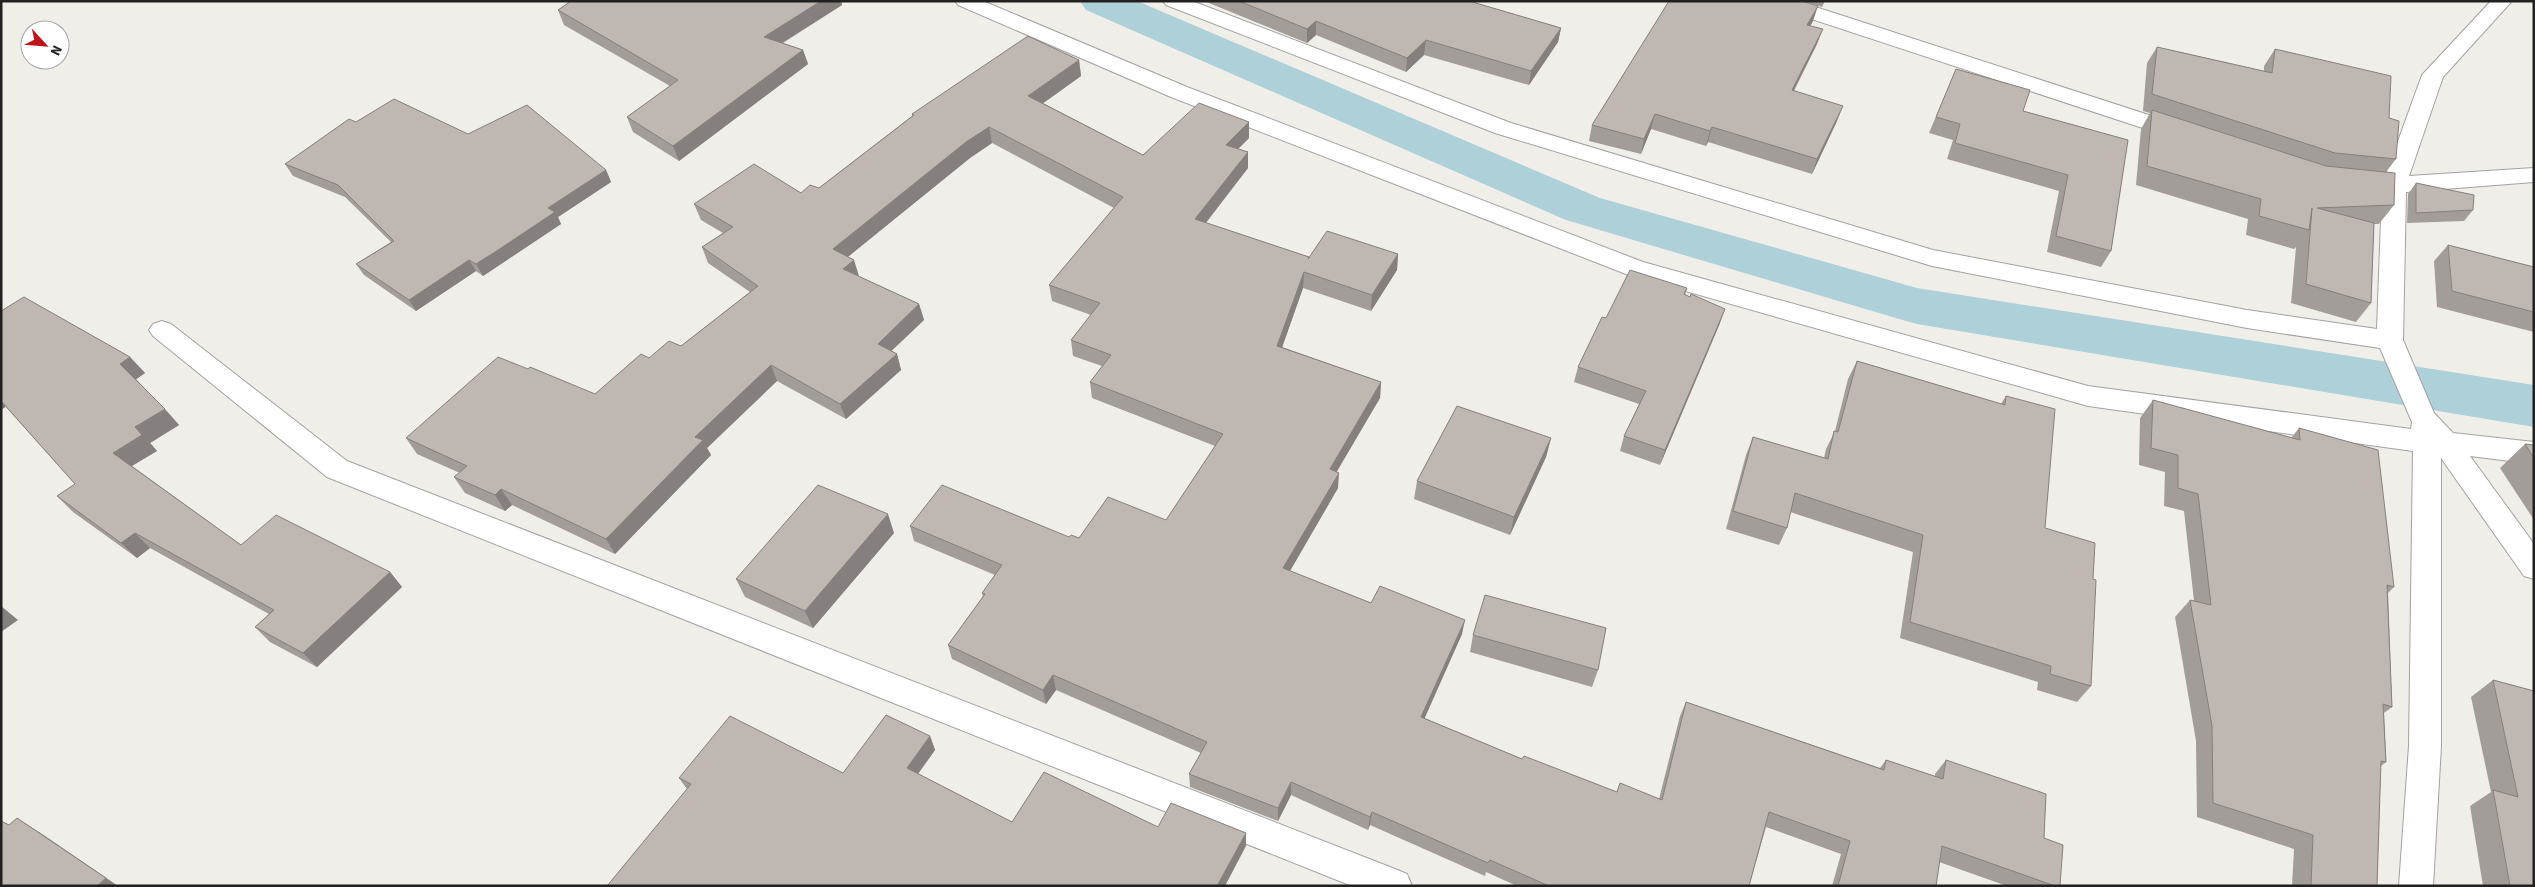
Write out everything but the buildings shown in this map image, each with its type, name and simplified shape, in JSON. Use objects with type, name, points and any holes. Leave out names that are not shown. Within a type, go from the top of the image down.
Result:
[{"type":"street","points":[[965,1],[1179,92],[1635,268],[2088,396],[2426,424],[2534,453]]},
{"type":"street","points":[[1173,1],[1503,128],[1932,258],[2247,319],[2390,340]]},
{"type":"street","points":[[1776,1],[2199,138]]},
{"type":"street","points":[[2502,1],[2433,76],[2394,185],[2390,340],[2426,424],[2534,567]]},
{"type":"street","points":[[2339,180],[2394,185],[2534,175]]},
{"type":"street","points":[[162,330],[337,469],[1395,886]]},
{"type":"street","points":[[2416,886],[2425,746],[2426,424]]},
{"type":"waterway","points":[[1101,1],[1583,209],[1917,306],[2534,406]]}]
